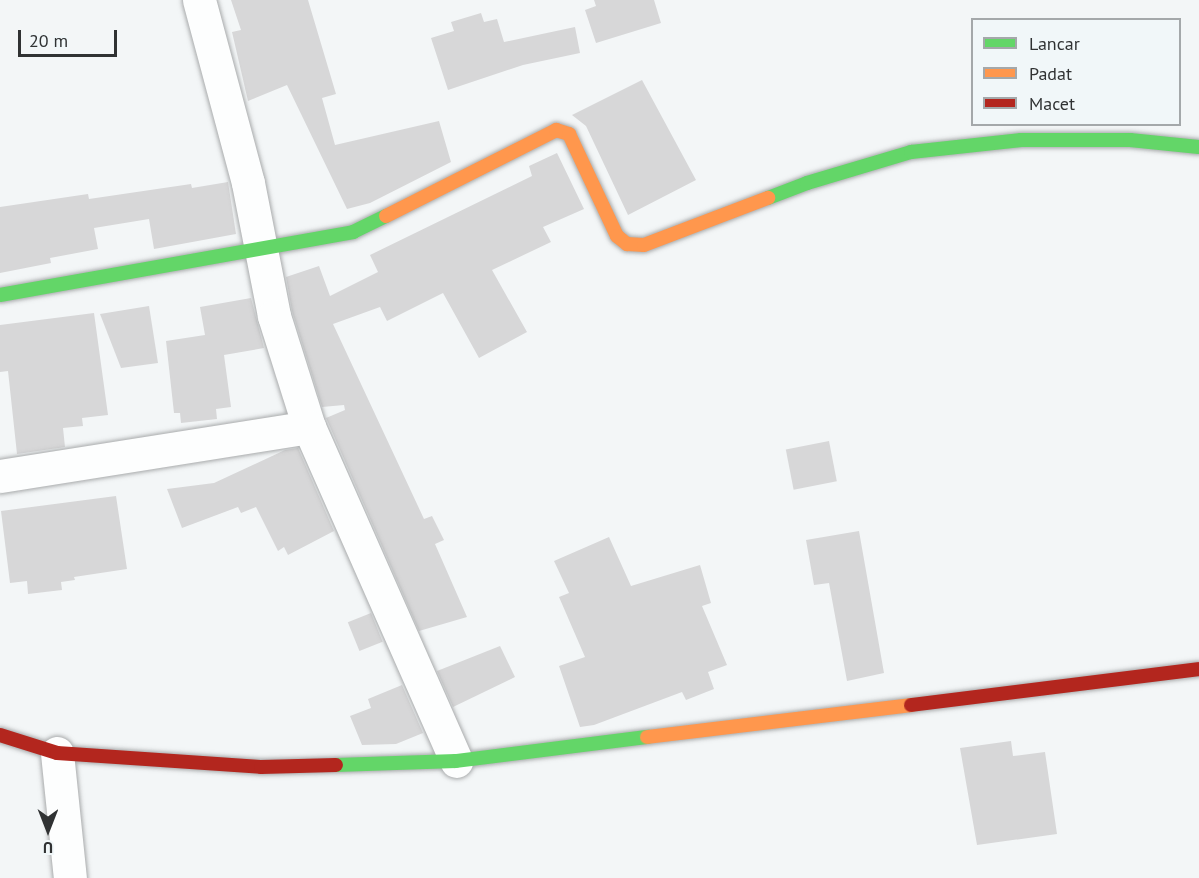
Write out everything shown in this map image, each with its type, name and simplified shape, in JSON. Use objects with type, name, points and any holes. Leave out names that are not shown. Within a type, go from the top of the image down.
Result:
[{"type":"street","points":[[199,0],[248,183],[274,316],[309,428],[456,761]]},
{"type":"street","points":[[0,295],[353,232],[556,130],[569,134],[617,236],[627,244],[644,245],[807,183],[911,152],[1021,140],[1130,140],[1199,147]]},
{"type":"street","points":[[0,476],[309,428]]},
{"type":"street","points":[[0,735],[57,753],[261,767],[456,761],[1199,669]]},
{"type":"street","points":[[57,753],[70,878]]},
{"type":"building","points":[[231,0],[308,0],[336,94],[322,98],[335,145],[439,121],[451,162],[370,203],[347,209],[287,85],[248,101],[232,32],[241,30]]},
{"type":"building","points":[[594,0],[654,0],[661,23],[596,43],[585,10],[596,6]]},
{"type":"building","points":[[481,13],[484,22],[497,19],[504,42],[575,27],[580,53],[523,65],[448,90],[431,38],[454,31],[451,22]]},
{"type":"building","points":[[642,80],[696,180],[628,215],[586,126],[572,115]]},
{"type":"building","points":[[557,153],[584,209],[543,227],[551,242],[492,270],[527,332],[479,358],[443,293],[387,321],[380,307],[333,324],[424,519],[432,516],[444,540],[435,544],[467,617],[419,631],[326,418],[345,410],[344,405],[322,407],[292,311],[286,277],[319,266],[330,296],[378,272],[370,255],[532,176],[529,166]]},
{"type":"building","points":[[228,182],[236,234],[154,249],[149,219],[94,228],[98,249],[50,258],[51,263],[0,273],[0,207],[88,194],[89,199],[191,184],[192,188]]},
{"type":"building","points":[[251,298],[264,348],[224,355],[231,407],[216,409],[217,419],[181,423],[180,413],[174,413],[166,341],[205,335],[200,307]]},
{"type":"building","points":[[149,306],[158,363],[121,368],[100,314]]},
{"type":"building","points":[[94,313],[108,415],[82,418],[83,426],[63,428],[65,447],[17,454],[8,371],[0,372],[0,325]]},
{"type":"building","points":[[829,441],[837,481],[794,490],[786,449]]},
{"type":"building","points":[[298,448],[334,531],[288,555],[284,547],[278,551],[256,507],[241,513],[238,507],[182,528],[167,489],[214,483],[285,450]]},
{"type":"building","points":[[116,496],[127,569],[74,577],[75,580],[61,582],[62,590],[28,594],[27,581],[10,583],[1,511]]},
{"type":"building","points":[[859,531],[884,673],[847,681],[829,583],[814,585],[806,540]]},
{"type":"building","points":[[609,537],[631,586],[700,565],[711,603],[702,606],[727,665],[708,672],[714,689],[686,700],[682,692],[594,725],[580,727],[559,666],[585,657],[559,597],[569,593],[554,561]]},
{"type":"building","points":[[371,613],[383,642],[359,651],[348,622]]},
{"type":"building","points":[[500,646],[515,677],[453,707],[437,671]]},
{"type":"building","points":[[402,685],[423,733],[396,744],[362,745],[350,716],[371,708],[368,699]]},
{"type":"building","points":[[1011,741],[1013,756],[1045,752],[1057,834],[977,845],[960,748]]},
{"type":"traffic: fast","points":[[768,198],[807,183],[911,152],[1021,140],[1130,140],[1199,147]]},
{"type":"traffic: fast","points":[[0,295],[353,232],[386,216]]},
{"type":"traffic: fast","points":[[336,765],[456,761],[647,737]]},
{"type":"traffic: slow","points":[[386,216],[556,130],[569,134],[617,236],[627,244],[644,245],[768,198]]},
{"type":"traffic: slow","points":[[647,737],[911,705]]},
{"type":"traffic: jam","points":[[911,705],[1199,669]]},
{"type":"traffic: jam","points":[[0,735],[57,753],[261,767],[336,765]]}]
